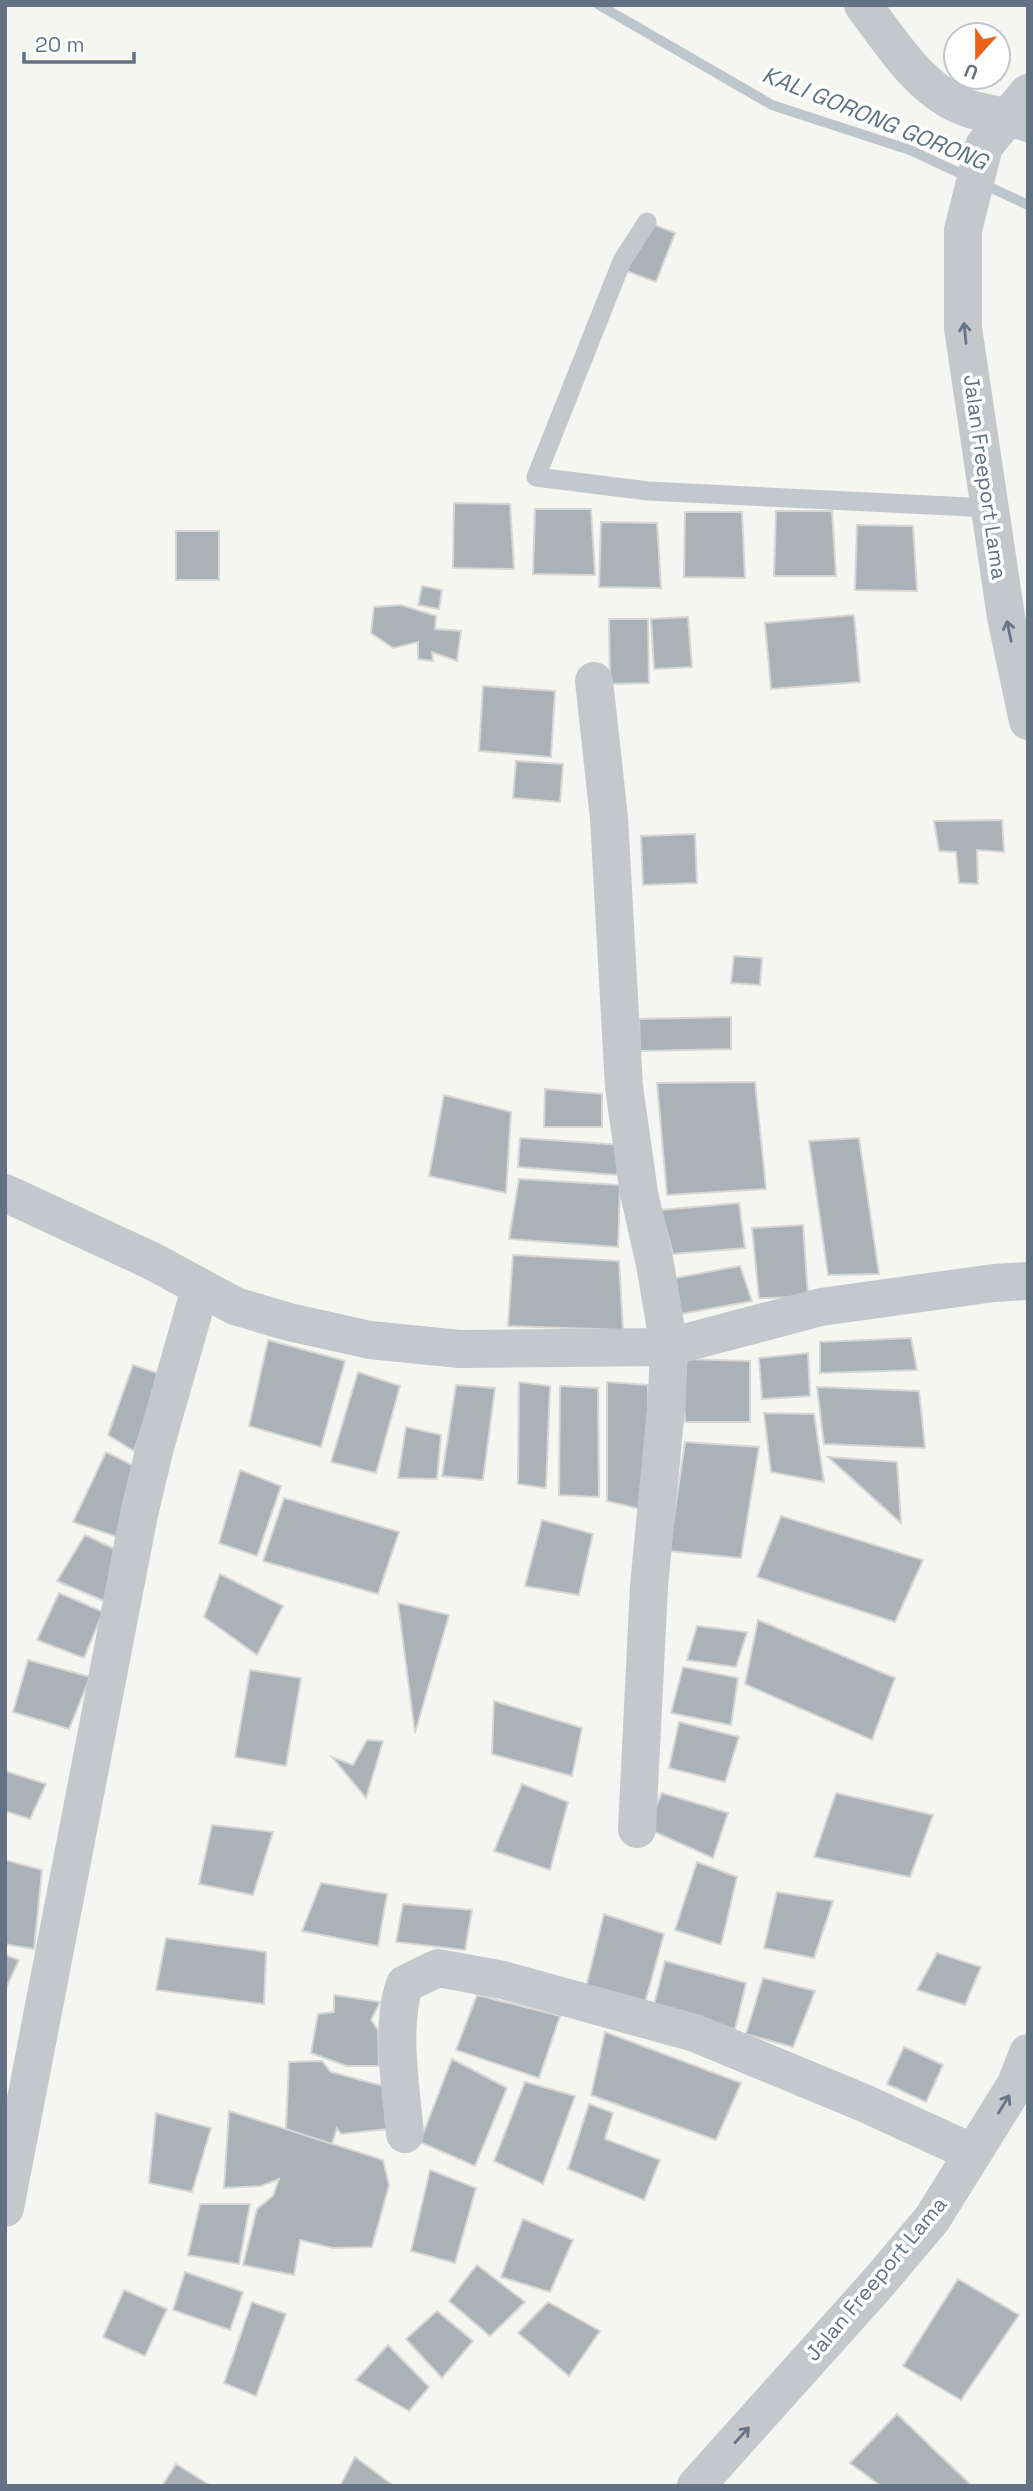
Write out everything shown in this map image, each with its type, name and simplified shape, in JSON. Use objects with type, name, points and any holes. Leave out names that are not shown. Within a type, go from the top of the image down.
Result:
[{"type":"street","points":[[863,5],[912,70],[932,87],[969,109],[1022,111]]},
{"type":"street","name":"Jalan Freeport Lama","points":[[1022,111],[984,146],[963,230],[964,328],[1006,617],[1028,722]]},
{"type":"street","points":[[594,681],[609,818],[624,1087],[639,1193],[655,1264],[669,1347],[649,1586],[636,1829]]},
{"type":"street","points":[[5,1193],[152,1261],[235,1306],[289,1322],[370,1340],[460,1349],[669,1347],[821,1307],[994,1283],[1028,1282]]},
{"type":"street","points":[[5,2208],[139,1514],[200,1289]]},
{"type":"street","points":[[405,2134],[400,2077],[400,1998],[405,1984],[438,1968],[503,1980],[695,2033],[864,2103],[973,2153]]},
{"type":"street","name":"Jalan Freeport Lama","points":[[696,2486],[932,2219],[1016,2084],[1028,2053]]},
{"type":"lane","points":[[647,222],[622,261],[536,477],[648,491],[990,508]]},
{"type":"building","points":[[650,223],[675,233],[656,282],[624,270]]},
{"type":"building","points":[[454,503],[510,504],[514,569],[453,568]]},
{"type":"building","points":[[535,509],[591,509],[595,575],[533,574]]},
{"type":"building","points":[[776,511],[832,511],[836,576],[774,576]]},
{"type":"building","points":[[685,512],[742,512],[745,578],[684,577]]},
{"type":"building","points":[[601,522],[657,523],[661,588],[599,587]]},
{"type":"building","points":[[857,525],[913,526],[917,591],[855,590]]},
{"type":"building","points":[[176,531],[219,531],[219,580],[176,580]]},
{"type":"building","points":[[422,586],[442,590],[439,609],[418,605]]},
{"type":"building","points":[[401,605],[436,616],[435,629],[461,631],[457,661],[432,652],[433,661],[418,659],[418,642],[393,648],[371,633],[374,607]]},
{"type":"building","points":[[854,615],[860,682],[771,689],[765,623]]},
{"type":"building","points":[[688,617],[692,667],[654,669],[651,619]]},
{"type":"building","points":[[609,619],[648,619],[649,683],[610,684]]},
{"type":"building","points":[[483,686],[555,691],[551,757],[479,751]]},
{"type":"building","points":[[516,761],[563,764],[560,802],[513,798]]},
{"type":"building","points":[[1002,820],[1004,852],[977,850],[978,884],[959,883],[956,852],[939,851],[934,821]]},
{"type":"building","points":[[695,834],[697,883],[643,885],[641,836]]},
{"type":"building","points":[[734,956],[762,958],[760,985],[731,983]]},
{"type":"building","points":[[731,1017],[731,1049],[640,1051],[639,1019]]},
{"type":"building","points":[[755,1082],[766,1189],[667,1195],[657,1083]]},
{"type":"building","points":[[545,1089],[602,1094],[602,1127],[544,1127]]},
{"type":"building","points":[[444,1095],[511,1112],[506,1193],[429,1176]]},
{"type":"building","points":[[520,1138],[622,1145],[617,1175],[518,1167]]},
{"type":"building","points":[[859,1138],[879,1274],[828,1275],[809,1141]]},
{"type":"building","points":[[519,1179],[620,1185],[618,1247],[509,1239]]},
{"type":"building","points":[[739,1203],[745,1248],[673,1254],[661,1210]]},
{"type":"building","points":[[803,1225],[808,1297],[759,1298],[752,1228]]},
{"type":"building","points":[[513,1255],[619,1261],[623,1330],[508,1326]]},
{"type":"building","points":[[740,1266],[752,1301],[675,1315],[675,1278]]},
{"type":"building","points":[[911,1338],[917,1370],[820,1373],[820,1342]]},
{"type":"building","points":[[268,1340],[345,1361],[321,1447],[249,1426]]},
{"type":"building","points":[[808,1353],[810,1396],[762,1399],[759,1358]]},
{"type":"building","points":[[682,1359],[750,1361],[750,1422],[685,1422]]},
{"type":"building","points":[[133,1365],[160,1374],[134,1451],[108,1435]]},
{"type":"building","points":[[358,1372],[400,1386],[376,1473],[331,1462]]},
{"type":"building","points":[[519,1382],[550,1386],[546,1488],[518,1484]]},
{"type":"building","points":[[607,1382],[648,1385],[649,1511],[607,1501]]},
{"type":"building","points":[[456,1385],[495,1388],[483,1480],[442,1476]]},
{"type":"building","points":[[560,1386],[598,1388],[599,1497],[559,1495]]},
{"type":"building","points":[[817,1387],[919,1391],[925,1448],[824,1444]]},
{"type":"building","points":[[764,1413],[814,1414],[824,1482],[771,1472]]},
{"type":"building","points":[[406,1427],[441,1435],[437,1479],[398,1478]]},
{"type":"building","points":[[685,1442],[759,1447],[741,1558],[669,1551]]},
{"type":"building","points":[[106,1452],[138,1468],[118,1537],[73,1522]]},
{"type":"building","points":[[828,1457],[897,1462],[901,1523]]},
{"type":"building","points":[[240,1470],[281,1486],[257,1556],[219,1543]]},
{"type":"building","points":[[284,1498],[399,1532],[378,1594],[263,1561]]},
{"type":"building","points":[[781,1516],[923,1560],[895,1622],[757,1577]]},
{"type":"building","points":[[542,1520],[593,1534],[579,1595],[525,1586]]},
{"type":"building","points":[[85,1535],[119,1551],[109,1603],[57,1581]]},
{"type":"building","points":[[220,1574],[283,1606],[257,1655],[204,1617]]},
{"type":"building","points":[[59,1593],[103,1612],[84,1658],[37,1640]]},
{"type":"building","points":[[398,1603],[449,1615],[415,1733]]},
{"type":"building","points":[[758,1620],[895,1678],[872,1740],[745,1684]]},
{"type":"building","points":[[697,1626],[747,1632],[736,1667],[687,1660]]},
{"type":"building","points":[[28,1660],[90,1677],[69,1729],[13,1712]]},
{"type":"building","points":[[683,1667],[738,1678],[731,1725],[671,1713]]},
{"type":"building","points":[[250,1670],[301,1678],[286,1766],[235,1757]]},
{"type":"building","points":[[494,1701],[582,1728],[572,1776],[492,1754]]},
{"type":"building","points":[[679,1722],[739,1737],[725,1782],[669,1768]]},
{"type":"building","points":[[367,1740],[383,1741],[366,1798],[332,1757],[353,1765]]},
{"type":"building","points":[[5,1771],[46,1784],[30,1819],[5,1811]]},
{"type":"building","points":[[522,1784],[568,1802],[550,1870],[494,1851]]},
{"type":"building","points":[[662,1793],[728,1813],[713,1858],[646,1828]]},
{"type":"building","points":[[836,1793],[933,1815],[910,1877],[814,1857]]},
{"type":"building","points":[[212,1825],[273,1832],[253,1895],[199,1884]]},
{"type":"building","points":[[5,1860],[42,1870],[34,1949],[5,1944]]},
{"type":"building","points":[[697,1862],[737,1877],[721,1945],[675,1930]]},
{"type":"building","points":[[321,1883],[387,1894],[378,1946],[302,1931]]},
{"type":"building","points":[[777,1892],[833,1901],[814,1958],[764,1948]]},
{"type":"building","points":[[403,1904],[472,1910],[465,1950],[396,1942]]},
{"type":"building","points":[[604,1914],[664,1934],[644,2006],[585,1991]]},
{"type":"building","points":[[166,1938],[266,1952],[264,2004],[156,1990]]},
{"type":"building","points":[[937,1953],[981,1967],[965,2005],[917,1990]]},
{"type":"building","points":[[5,1955],[19,1960],[5,1990]]},
{"type":"building","points":[[665,1961],[746,1983],[735,2029],[653,2009]]},
{"type":"building","points":[[763,1978],[815,1991],[793,2047],[746,2034]]},
{"type":"building","points":[[334,1995],[380,2002],[371,2020],[378,2030],[379,2066],[347,2066],[311,2053],[318,2014],[334,2012]]},
{"type":"building","points":[[477,1995],[560,2016],[539,2078],[456,2050]]},
{"type":"building","points":[[605,2032],[741,2083],[716,2140],[591,2095]]},
{"type":"building","points":[[904,2047],[943,2065],[926,2102],[887,2084]]},
{"type":"building","points":[[452,2059],[507,2088],[475,2166],[420,2142]]},
{"type":"building","points":[[322,2061],[331,2072],[387,2087],[387,2129],[341,2134],[337,2128],[332,2144],[286,2129],[289,2062]]},
{"type":"building","points":[[525,2082],[575,2096],[543,2184],[494,2161]]},
{"type":"building","points":[[589,2104],[613,2113],[605,2139],[660,2160],[644,2200],[568,2169]]},
{"type":"building","points":[[229,2111],[383,2160],[389,2185],[372,2247],[333,2248],[300,2240],[294,2275],[243,2265],[257,2209],[273,2196],[279,2179],[261,2186],[224,2188]]},
{"type":"building","points":[[156,2113],[211,2128],[192,2192],[149,2183]]},
{"type":"building","points":[[430,2170],[476,2188],[455,2263],[411,2251]]},
{"type":"building","points":[[200,2204],[250,2204],[239,2264],[188,2255]]},
{"type":"building","points":[[523,2219],[573,2240],[550,2292],[501,2277]]},
{"type":"building","points":[[477,2265],[525,2302],[490,2336],[449,2301]]},
{"type":"building","points":[[185,2272],[243,2292],[230,2330],[173,2310]]},
{"type":"building","points":[[958,2279],[1019,2315],[961,2400],[903,2366]]},
{"type":"building","points":[[124,2290],[167,2309],[145,2356],[103,2337]]},
{"type":"building","points":[[252,2302],[286,2314],[256,2396],[224,2383]]},
{"type":"building","points":[[548,2302],[600,2331],[569,2376],[518,2333]]},
{"type":"building","points":[[437,2311],[473,2341],[442,2378],[406,2339]]},
{"type":"building","points":[[388,2345],[429,2387],[409,2411],[356,2380]]},
{"type":"building","points":[[897,2414],[972,2486],[881,2486],[850,2463]]},
{"type":"building","points":[[355,2457],[394,2486],[340,2486]]},
{"type":"building","points":[[176,2464],[211,2486],[162,2486]]},
{"type":"waterway","name":"KALI GORONG GORONG","points":[[599,5],[772,105],[910,150],[968,177]]},
{"type":"waterway","name":"KALI GORONG GORONG","points":[[983,184],[1028,205]]}]
